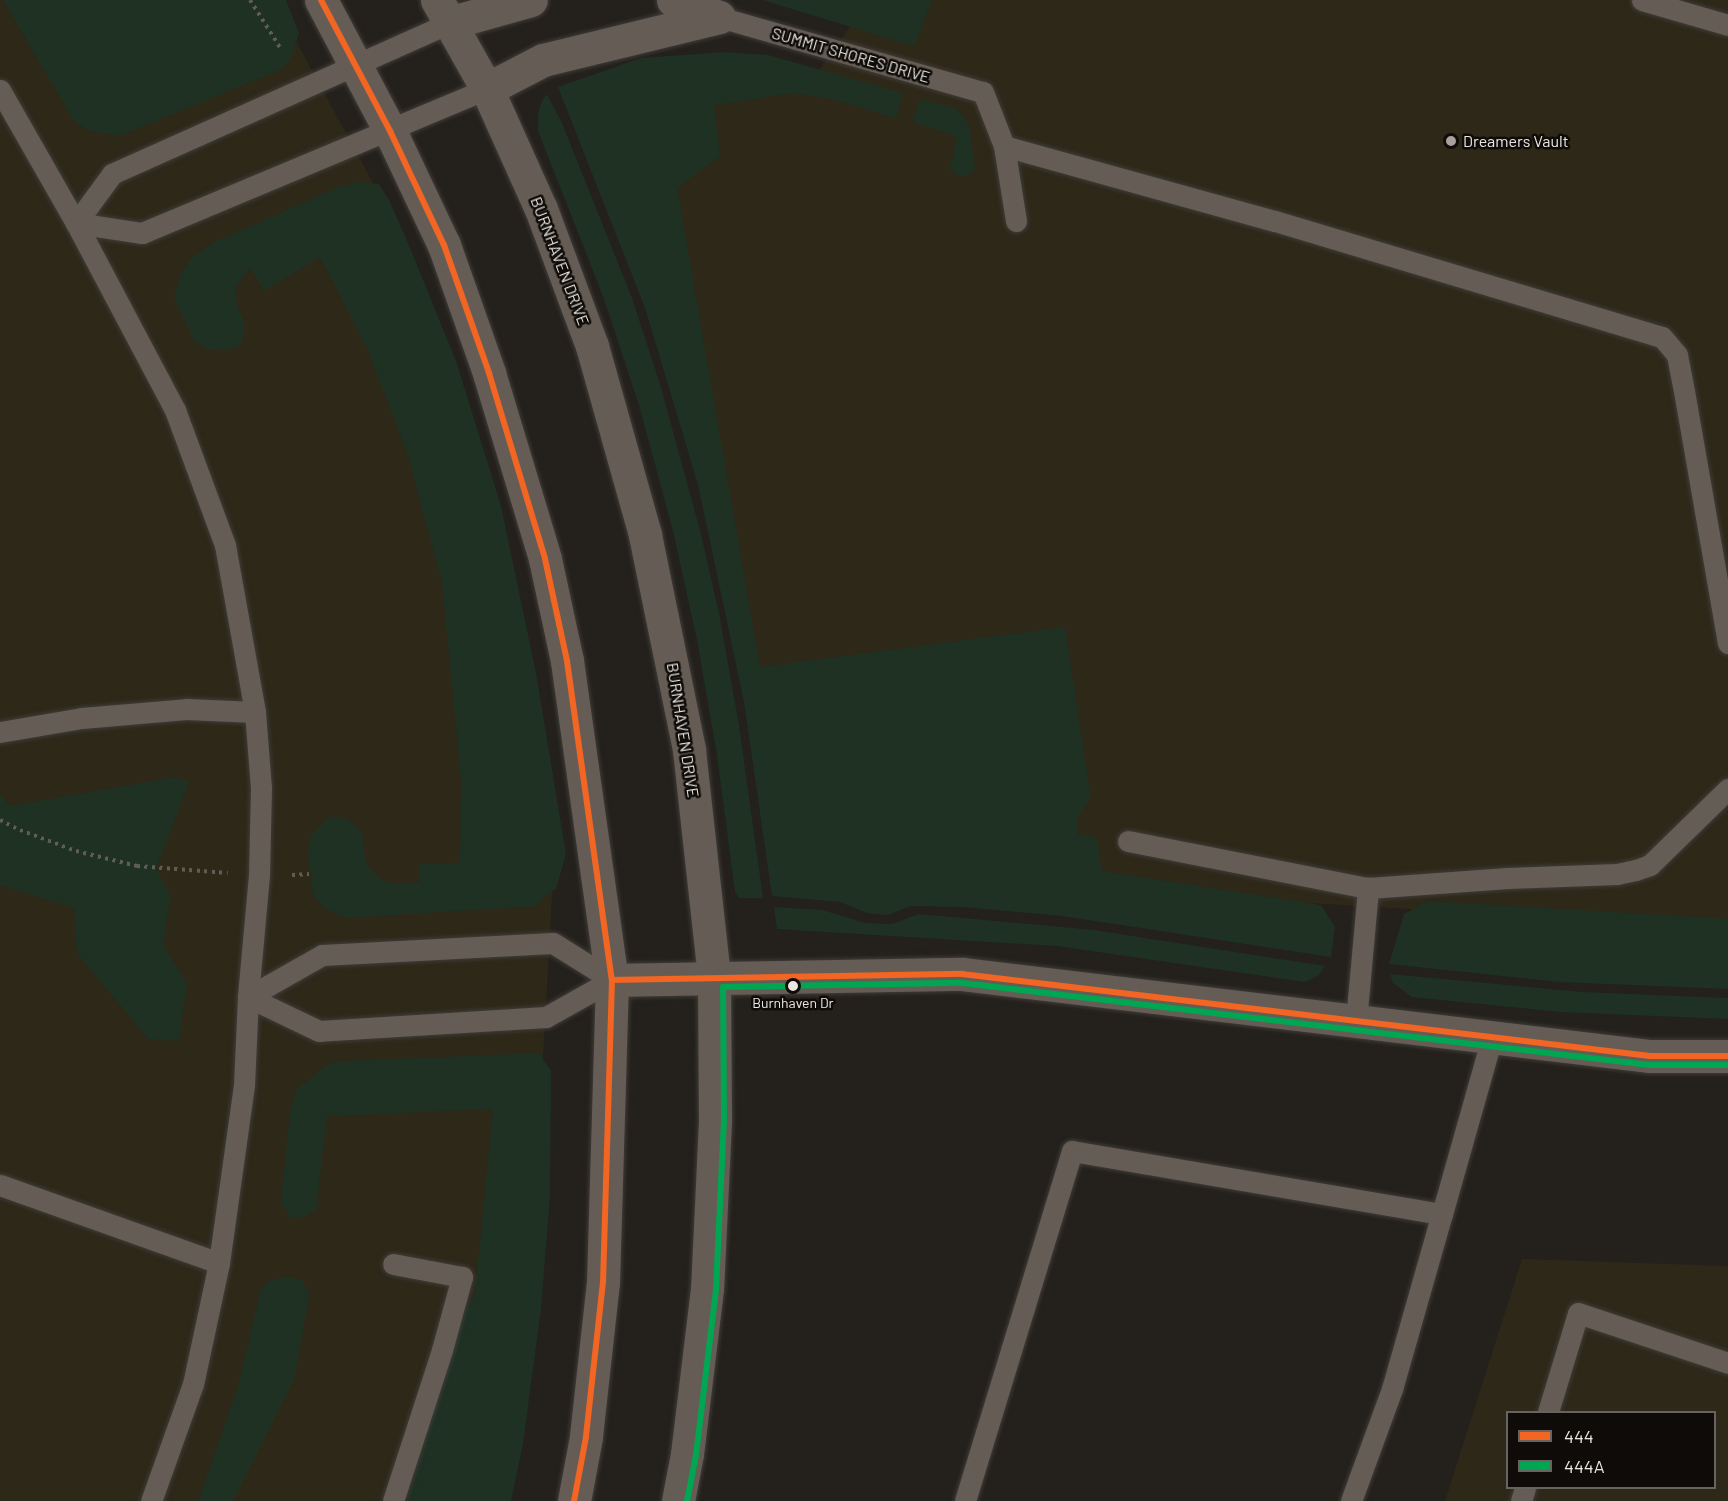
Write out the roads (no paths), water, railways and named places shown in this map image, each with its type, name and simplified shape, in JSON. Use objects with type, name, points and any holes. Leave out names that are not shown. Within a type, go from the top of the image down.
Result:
[{"type":"street","points":[[321,0],[390,131],[444,246],[489,373],[545,559],[567,661],[612,980],[603,1282],[586,1437],[574,1501]]},
{"type":"street","points":[[443,12],[531,0]]},
{"type":"street","name":"SUMMIT SHORES DRIVE","points":[[673,0],[719,17]]},
{"type":"street","name":"BURNHAVEN DRIVE","points":[[443,12],[487,89],[541,209],[592,346],[645,535],[689,750],[714,978],[715,1121],[707,1289],[687,1454],[678,1501]]},
{"type":"street","name":"SUMMIT SHORES DRIVE","points":[[487,89],[543,60],[719,17]]},
{"type":"street","points":[[612,980],[962,974],[1650,1056],[1728,1056]]},
{"type":"lane","points":[[1642,0],[1728,25]]},
{"type":"lane","points":[[76,223],[112,174],[356,65],[443,12]]},
{"type":"lane","name":"SUMMIT SHORES DRIVE","points":[[719,17],[983,92],[1004,146]]},
{"type":"lane","points":[[76,223],[142,233],[487,89]]},
{"type":"lane","points":[[0,90],[76,223],[175,410],[220,534],[255,712],[261,788],[259,875],[248,997],[244,1085],[219,1263],[193,1384],[151,1501]]},
{"type":"lane","points":[[1016,221],[1004,146],[1275,221],[1662,337],[1677,356],[1728,644]]},
{"type":"lane","points":[[0,732],[82,718],[186,709],[255,712]]},
{"type":"lane","points":[[1128,841],[1368,888],[1508,878],[1617,874],[1650,865],[1728,789]]},
{"type":"lane","points":[[1356,1021],[1368,888]]},
{"type":"lane","points":[[553,943],[612,980],[546,1017],[319,1031],[248,997],[322,955],[553,943]]},
{"type":"lane","points":[[1351,1501],[1392,1389],[1492,1037]]},
{"type":"lane","points":[[965,1501],[1072,1151],[1442,1214]]},
{"type":"lane","points":[[0,1185],[219,1263]]},
{"type":"lane","points":[[393,1264],[462,1277],[442,1350],[393,1501]]},
{"type":"lane","points":[[1549,1411],[1578,1312],[1728,1363]]},
{"type":"place","name":"Dreamers Vault","points":[[1451,141]]},
{"type":"place","name":"Burnhaven Dr","points":[[793,986]]}]
